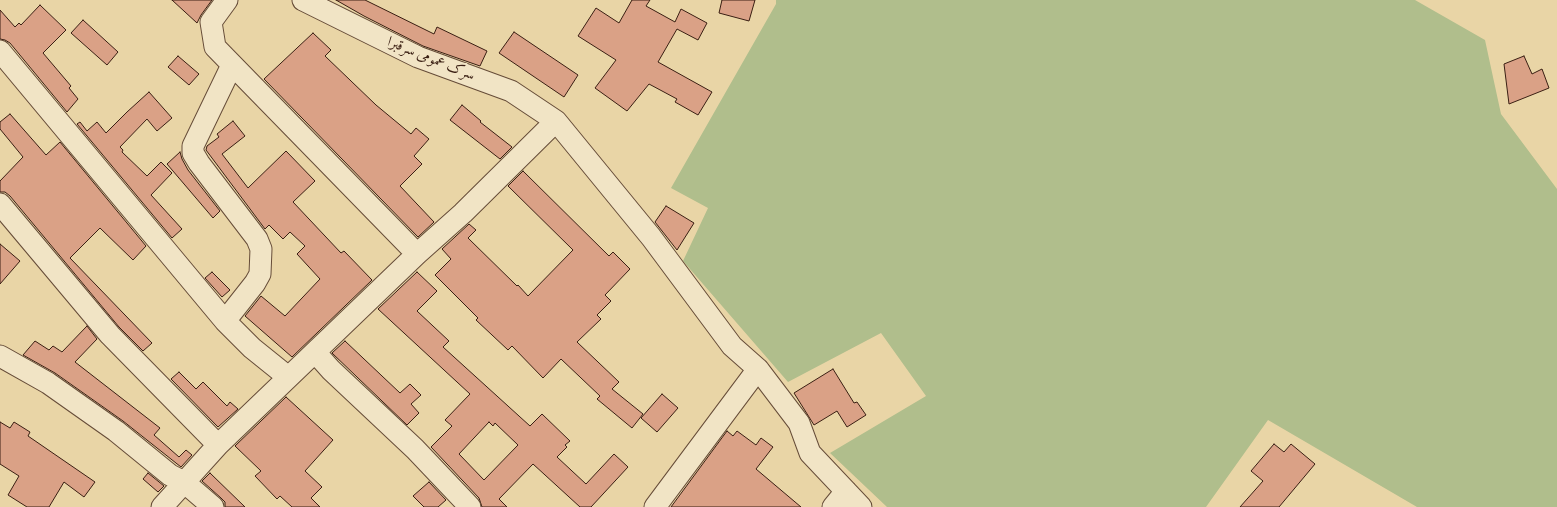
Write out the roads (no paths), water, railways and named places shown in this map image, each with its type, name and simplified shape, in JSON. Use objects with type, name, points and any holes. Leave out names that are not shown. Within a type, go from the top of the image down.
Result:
[{"type":"street","points":[[227,0],[211,22],[215,47],[417,254]]},
{"type":"street","name":"سرک عمومی سرقبرا","points":[[303,0],[418,57],[512,90],[556,121],[651,237],[732,346],[758,369],[799,423],[810,454],[839,499],[861,507]]},
{"type":"street","points":[[0,51],[225,321],[252,348],[288,377]]},
{"type":"street","points":[[225,321],[260,274],[261,249],[257,239],[192,153],[193,146],[232,64]]},
{"type":"street","points":[[162,507],[218,445],[556,121]]},
{"type":"street","points":[[0,204],[110,335],[218,445]]},
{"type":"street","points":[[315,352],[470,507]]},
{"type":"street","points":[[0,356],[48,383],[116,431],[170,475],[184,482],[213,507]]},
{"type":"street","points":[[655,507],[758,369]]}]
